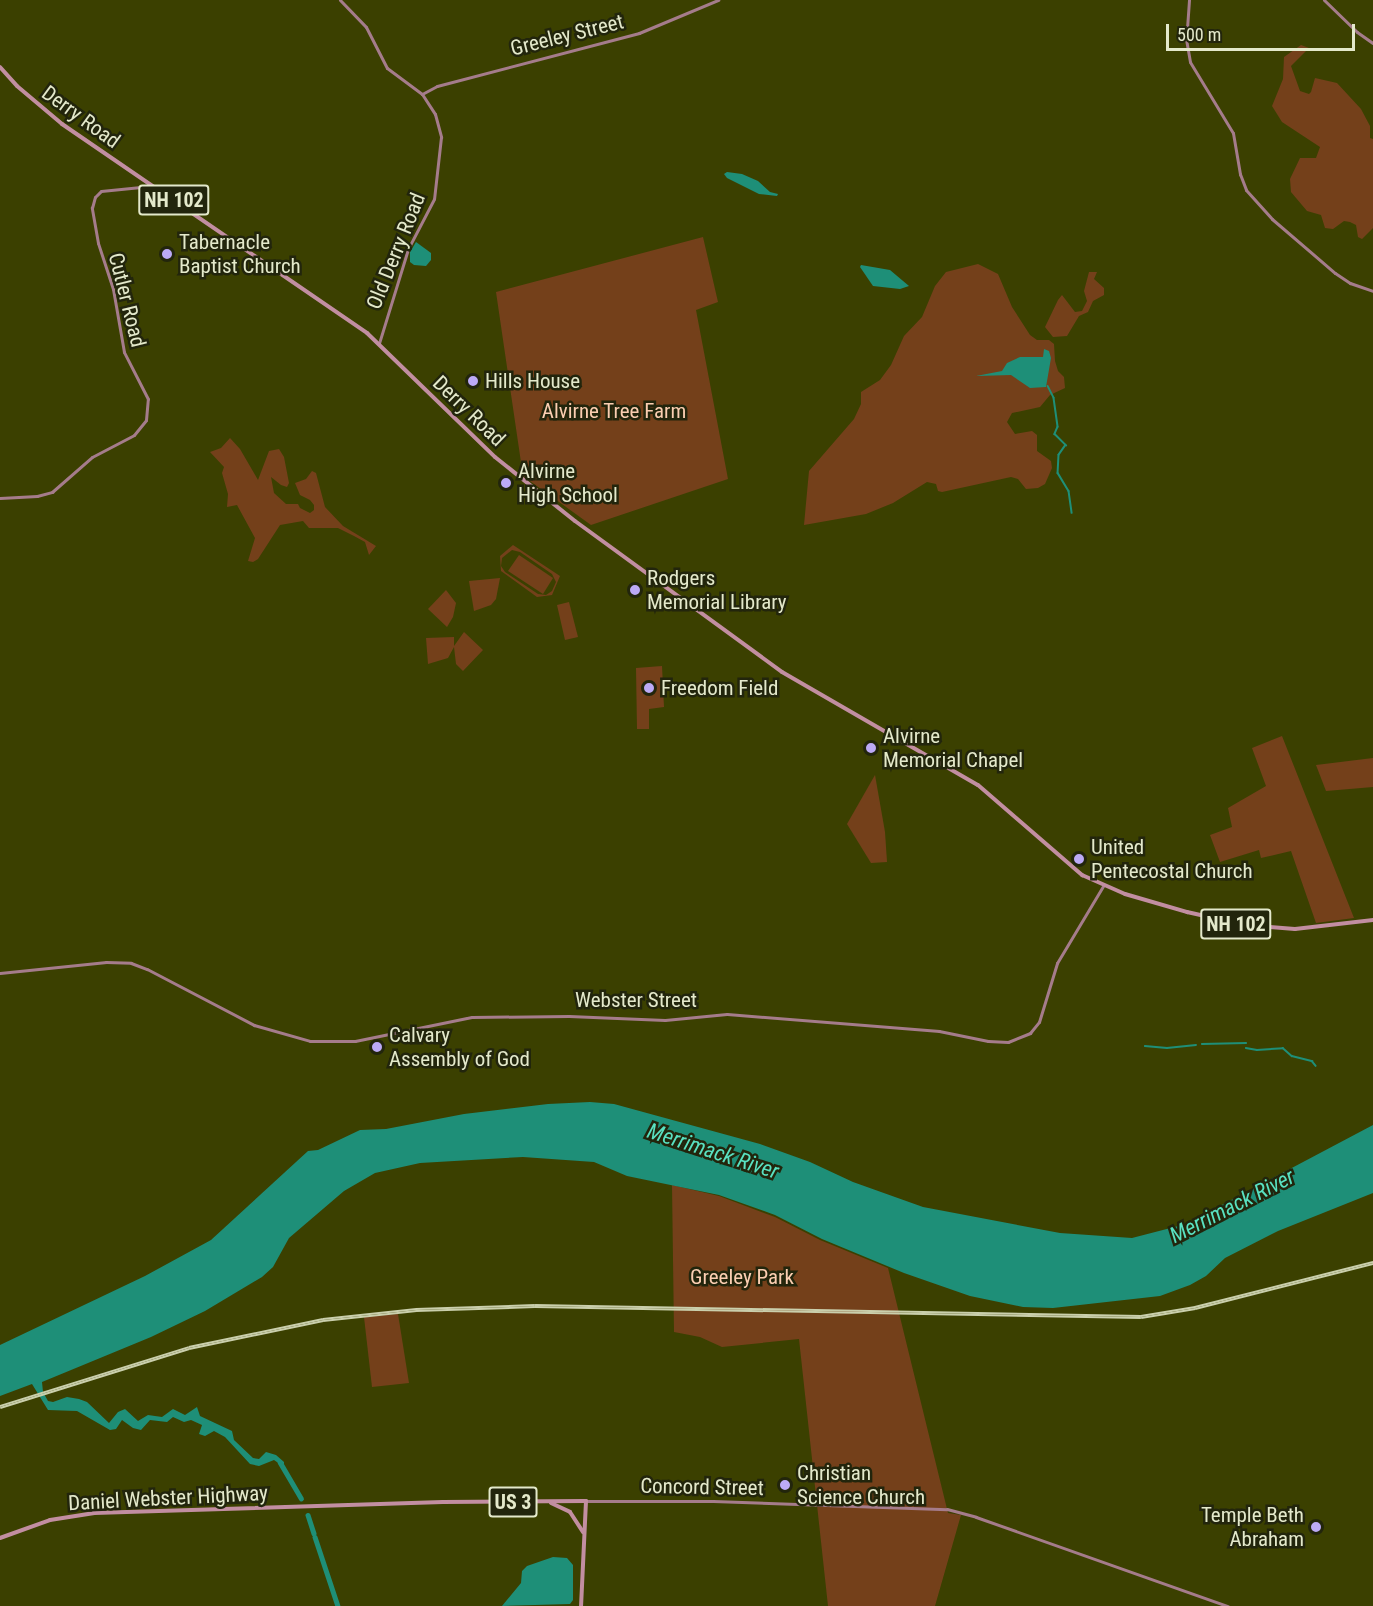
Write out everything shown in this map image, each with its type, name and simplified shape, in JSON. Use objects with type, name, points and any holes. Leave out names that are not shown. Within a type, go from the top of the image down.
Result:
[{"type":"main road","name":"Old Derry Road","points":[[340,0],[366,27],[387,68],[422,94],[435,114],[441,131],[442,148],[432,204],[404,258],[379,343]]},
{"type":"main road","name":"Greeley Street","points":[[422,94],[437,86],[644,31],[718,0]]},
{"type":"main road","points":[[1189,0],[1186,39],[1190,62],[1233,133],[1240,174],[1246,190],[1272,219],[1335,273],[1373,291]]},
{"type":"main road","points":[[1324,0],[1357,32],[1373,43]]},
{"type":"main road","name":"Derry Road","points":[[0,67],[45,111],[331,306],[373,338],[495,457],[578,523],[782,672],[966,777],[995,798],[1062,859],[1103,886]]},
{"type":"main road","points":[[136,187],[141,178]]},
{"type":"main road","name":"Cutler Road","points":[[0,498],[52,492],[92,457],[134,435],[146,420],[148,399],[125,356],[113,289],[92,216],[94,199],[99,192],[153,185]]},
{"type":"main road","points":[[373,338],[381,335]]},
{"type":"main road","name":"Webster Street","points":[[0,973],[106,962],[131,963],[145,968],[244,1021],[296,1039],[326,1042],[355,1041],[463,1018],[494,1016],[665,1020],[727,1014],[939,1031],[997,1042],[1018,1040],[1030,1033],[1042,1016],[1053,973],[1061,954],[1103,886]]},
{"type":"main road","name":"NH 102","points":[[1103,886],[1205,917],[1264,928],[1313,928],[1373,920]]},
{"type":"main road","points":[[581,1606],[586,1501]]},
{"type":"main road","name":"Concord Street","points":[[304,1506],[713,1501],[947,1509],[976,1517],[1228,1606]]},
{"type":"main road","points":[[547,1502],[570,1512],[579,1523],[584,1537]]},
{"type":"main road","name":"Daniel Webster Highway","points":[[0,1538],[50,1521],[88,1514],[304,1506]]},
{"type":"green space","points":[[1301,45],[1309,48],[1291,66],[1300,91],[1309,94],[1315,78],[1337,83],[1361,109],[1370,126],[1370,138],[1373,139],[1373,228],[1362,239],[1358,237],[1356,225],[1350,222],[1344,221],[1333,229],[1325,228],[1321,215],[1307,211],[1291,192],[1290,179],[1300,158],[1316,158],[1320,147],[1282,122],[1272,106],[1283,79],[1284,57]]},
{"type":"green space","name":"Alvirne Tree Farm","points":[[703,237],[718,302],[696,310],[728,479],[591,525],[523,476],[496,292]]},
{"type":"green space","points":[[978,264],[998,274],[1012,307],[1030,335],[1037,340],[1049,340],[1054,344],[1055,361],[1058,371],[1064,377],[1065,388],[1050,395],[1040,407],[1012,413],[1007,422],[1015,434],[1032,431],[1037,435],[1037,451],[1051,461],[1052,468],[1045,484],[1038,488],[1026,489],[1018,479],[1011,477],[942,492],[938,491],[936,484],[927,482],[893,503],[866,514],[804,525],[809,471],[854,419],[861,404],[861,392],[880,380],[891,365],[904,336],[922,317],[935,286],[946,272]]},
{"type":"green space","points":[[1089,272],[1097,272],[1094,279],[1104,288],[1104,295],[1093,301],[1088,312],[1079,316],[1067,336],[1053,337],[1045,327],[1058,300],[1062,295],[1075,312],[1082,311],[1087,301],[1084,291]]},
{"type":"green space","points":[[230,438],[240,449],[258,480],[269,451],[279,449],[284,457],[289,483],[287,487],[281,485],[271,477],[274,493],[286,504],[298,504],[300,508],[310,513],[314,510],[314,505],[300,495],[295,483],[306,479],[312,471],[316,473],[325,507],[343,526],[376,546],[369,555],[365,542],[354,536],[338,528],[309,528],[303,521],[280,525],[258,559],[253,562],[248,561],[255,538],[237,505],[227,507],[228,494],[222,473],[224,467],[210,452],[221,448]]},
{"type":"green space","points":[[513,545],[560,576],[552,595],[537,597],[501,571],[500,556]],"holes":[[[512,550],[520,552],[552,574],[556,582],[552,591],[546,595],[538,594],[505,572],[501,566],[502,558]]]},
{"type":"green space","points":[[519,555],[553,578],[543,594],[508,571]]},
{"type":"green space","points":[[500,578],[496,599],[491,605],[474,611],[469,581]]},
{"type":"green space","points":[[446,590],[456,603],[453,617],[447,627],[428,609]]},
{"type":"green space","points":[[569,602],[578,637],[565,640],[557,605]]},
{"type":"green space","points":[[464,632],[483,650],[463,671],[456,664],[454,647],[448,658],[428,664],[426,638],[454,637],[454,646]]},
{"type":"green space","name":"Freedom Field","points":[[662,666],[664,707],[649,709],[649,729],[637,729],[636,668]]},
{"type":"green space","points":[[1282,736],[1354,918],[1316,923],[1291,851],[1261,858],[1259,850],[1220,862],[1210,835],[1232,827],[1228,808],[1266,786],[1252,748]]},
{"type":"green space","points":[[1373,758],[1373,787],[1326,791],[1316,765]]},
{"type":"green space","points":[[875,775],[885,832],[887,862],[871,863],[847,824]]},
{"type":"green space","name":"Greeley Park","points":[[672,1185],[719,1196],[775,1217],[820,1240],[888,1268],[948,1513],[961,1515],[935,1606],[828,1606],[799,1339],[722,1347],[700,1337],[674,1332]]},
{"type":"green space","points":[[398,1314],[409,1383],[372,1387],[364,1317]]},
{"type":"water","points":[[727,172],[742,174],[758,181],[770,192],[778,194],[777,196],[759,194],[727,178],[724,174]]},
{"type":"water","points":[[416,242],[431,253],[431,260],[426,266],[414,265],[410,262],[410,252]]},
{"type":"water","points":[[861,265],[890,270],[909,286],[900,289],[873,286],[860,267]]},
{"type":"water","points":[[1044,349],[1049,351],[1051,358],[1046,387],[1030,388],[1011,375],[976,376],[1002,371],[1007,363],[1020,357],[1043,357]]},
{"type":"water","name":"Merrimack River","points":[[590,1102],[614,1104],[760,1144],[810,1162],[853,1182],[923,1207],[1060,1233],[1132,1238],[1186,1224],[1373,1125],[1373,1193],[1278,1231],[1225,1258],[1206,1276],[1190,1285],[1160,1296],[1053,1308],[1023,1307],[970,1296],[904,1273],[822,1239],[775,1215],[719,1195],[627,1176],[594,1162],[523,1157],[420,1163],[375,1173],[344,1191],[289,1238],[273,1267],[262,1277],[205,1311],[151,1337],[42,1382],[43,1392],[48,1401],[53,1402],[67,1397],[79,1399],[87,1402],[109,1423],[118,1412],[125,1409],[138,1421],[148,1415],[162,1417],[173,1409],[185,1415],[197,1407],[200,1416],[232,1431],[234,1440],[253,1458],[259,1459],[266,1452],[276,1455],[284,1462],[284,1467],[274,1460],[259,1466],[250,1464],[225,1437],[214,1431],[205,1436],[199,1434],[202,1425],[191,1420],[184,1422],[173,1417],[167,1422],[150,1420],[141,1430],[133,1428],[122,1420],[116,1429],[110,1430],[77,1411],[48,1410],[32,1384],[0,1396],[0,1345],[145,1276],[211,1240],[308,1151],[318,1150],[360,1130],[386,1129],[464,1114],[548,1104]]},
{"type":"water","points":[[553,1557],[567,1558],[573,1565],[573,1600],[570,1604],[502,1606],[521,1583],[522,1571],[527,1566]]},
{"type":"waterway","points":[[1048,386],[1054,398],[1058,427],[1055,434],[1066,445],[1059,455],[1058,473],[1069,491],[1072,513]]},
{"type":"waterway","points":[[1202,1044],[1246,1043]]},
{"type":"waterway","points":[[1145,1046],[1167,1048],[1196,1045]]},
{"type":"waterway","points":[[1246,1048],[1257,1050],[1283,1048],[1292,1056],[1312,1061],[1316,1066]]},
{"type":"waterway","points":[[280,1462],[301,1498]]},
{"type":"waterway","points":[[308,1515],[314,1533]]},
{"type":"waterway","points":[[315,1537],[338,1606]]},
{"type":"railway","points":[[0,1407],[189,1348],[323,1320],[416,1310],[535,1306],[1141,1317],[1195,1308],[1373,1263]]},
{"type":"place","name":"Tabernacle Baptist Church","points":[[167,254]]},
{"type":"place","name":"Hills House","points":[[473,381]]},
{"type":"place","name":"Alvirne High School","points":[[506,483]]},
{"type":"place","name":"Rodgers Memorial Library","points":[[635,590]]},
{"type":"place","name":"Freedom Field","points":[[649,688]]},
{"type":"place","name":"Alvirne Memorial Chapel","points":[[871,748]]},
{"type":"place","name":"United Pentecostal Church","points":[[1079,859]]},
{"type":"place","name":"Calvary Assembly of God","points":[[377,1047]]},
{"type":"place","name":"Christian Science Church","points":[[785,1485]]},
{"type":"place","name":"Temple Beth Abraham","points":[[1316,1527]]}]
